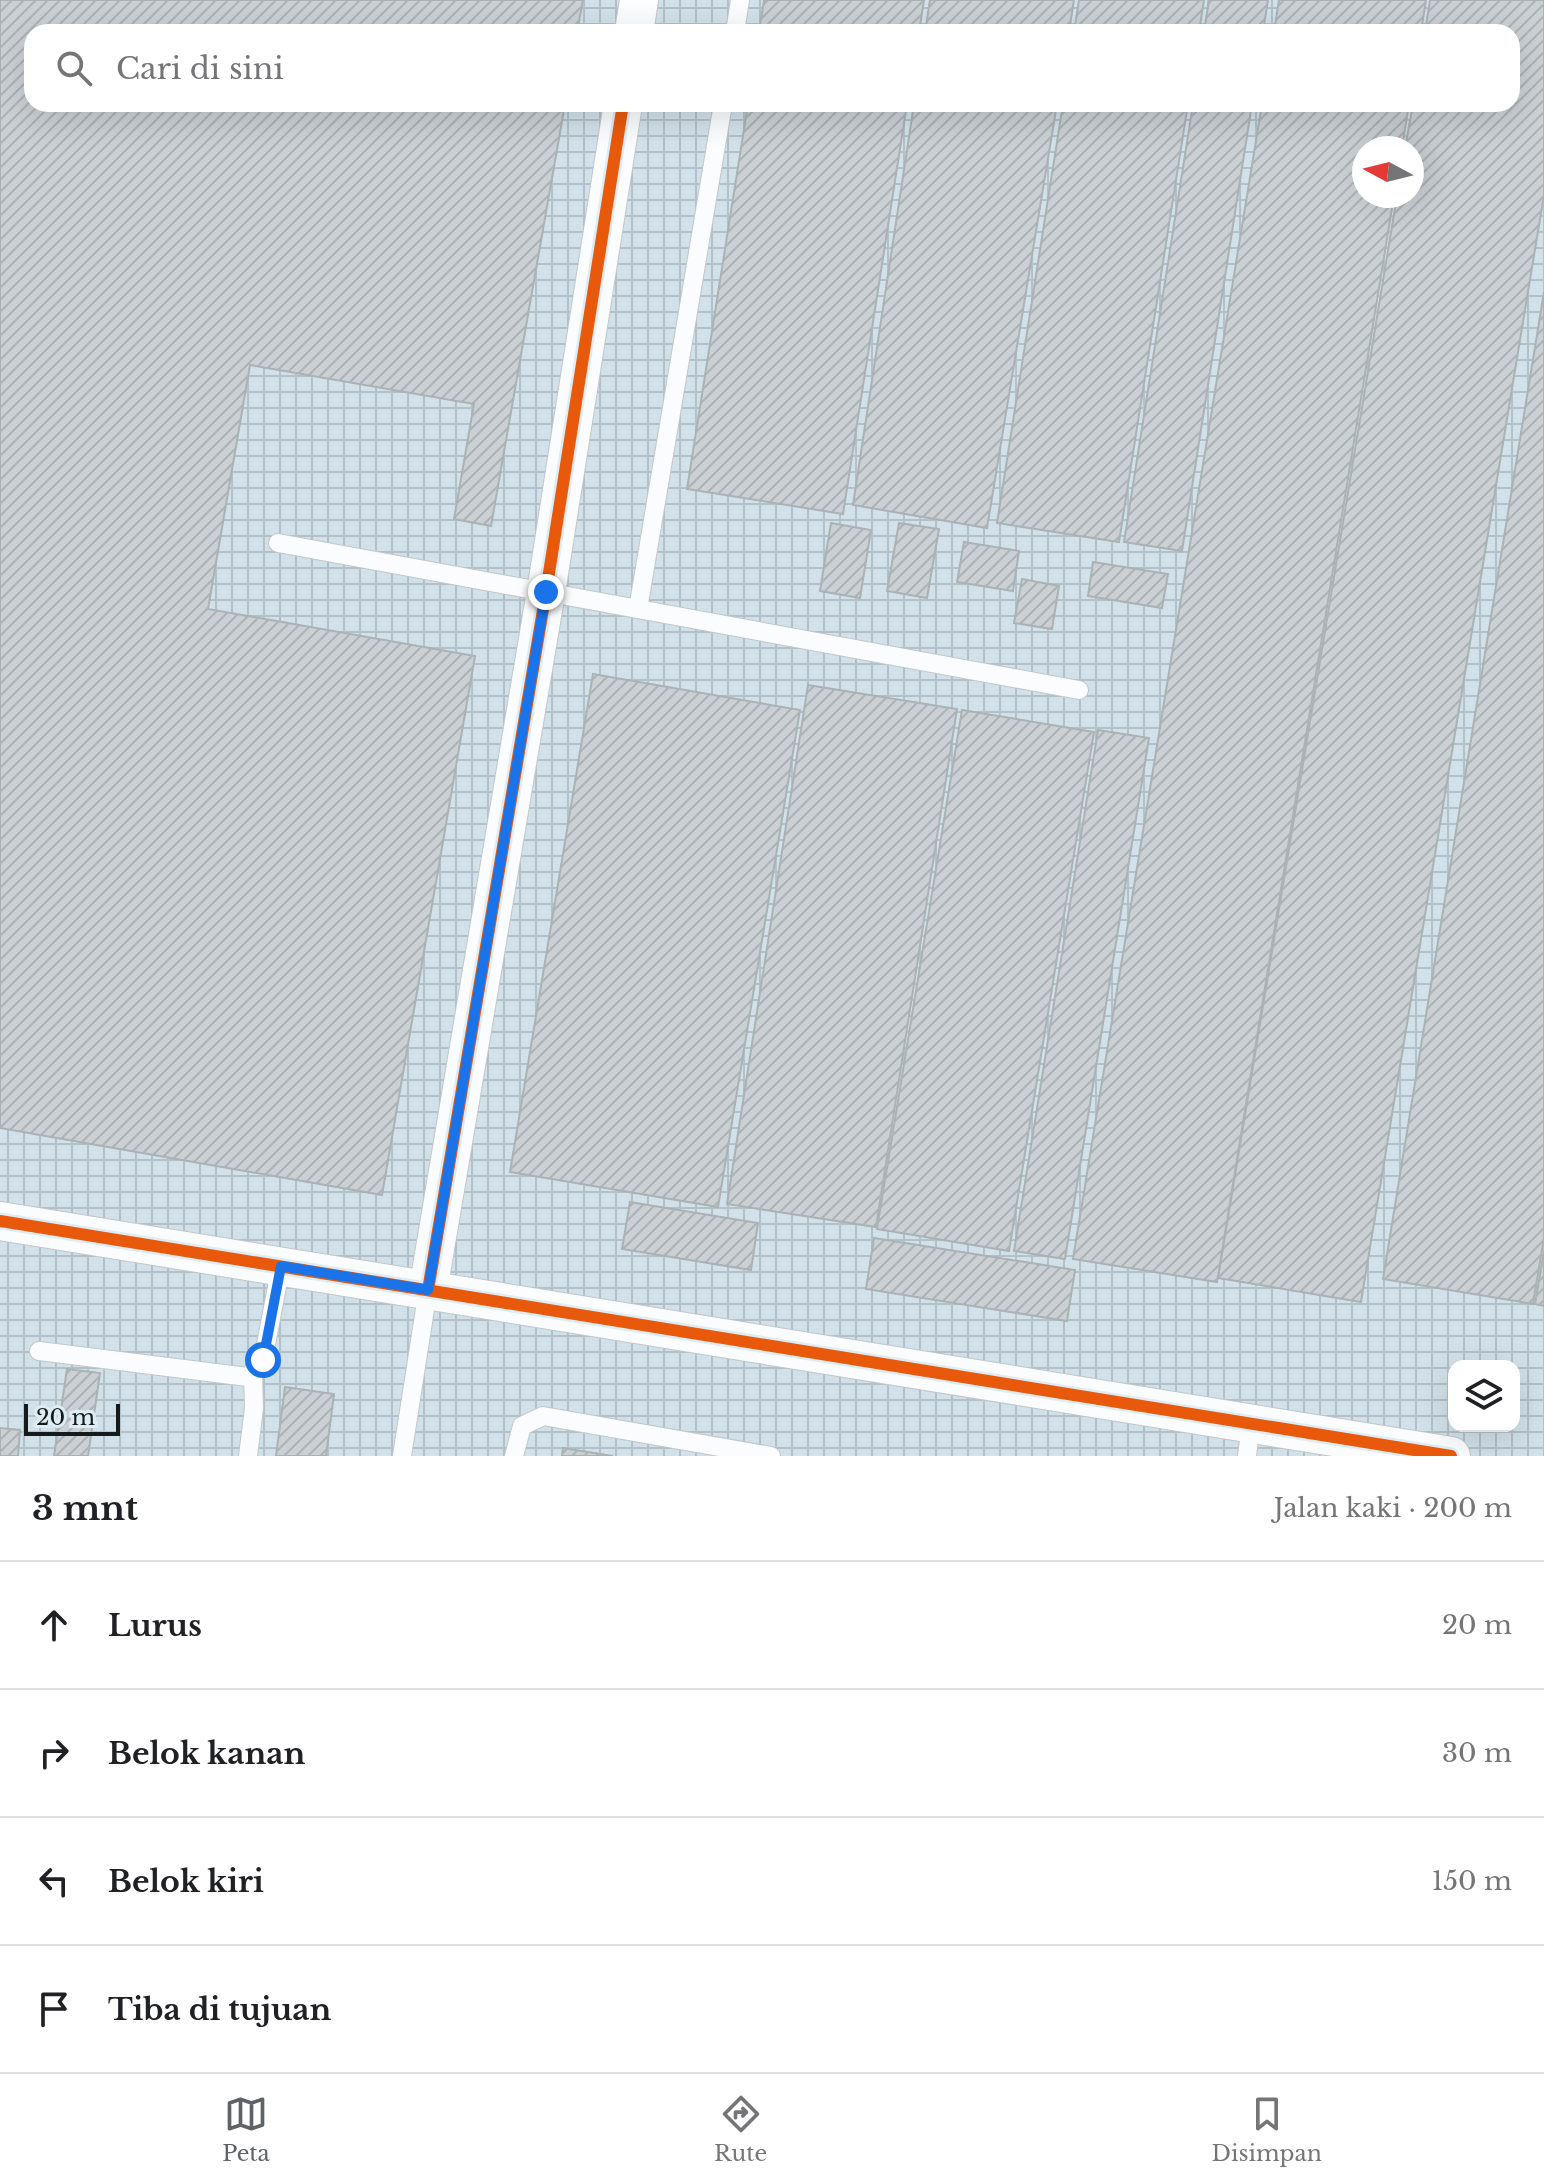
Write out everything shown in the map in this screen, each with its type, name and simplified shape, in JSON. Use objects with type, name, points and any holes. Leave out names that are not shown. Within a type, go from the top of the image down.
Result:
[{"type":"street","points":[[635,24],[639,0]]},
{"type":"street","points":[[428,1290],[546,592],[622,112]]},
{"type":"street","points":[[0,1221],[428,1290],[1249,1440],[1451,1456]]},
{"type":"lane","points":[[736,24],[740,0]]},
{"type":"lane","points":[[638,609],[722,112]]},
{"type":"lane","points":[[278,543],[1079,690]]},
{"type":"lane","points":[[39,1351],[248,1377],[263,1360],[281,1266]]},
{"type":"lane","points":[[402,1456],[428,1290]]},
{"type":"lane","points":[[248,1456],[254,1408],[253,1373]]},
{"type":"lane","points":[[514,1456],[522,1426],[543,1416],[771,1456]]},
{"type":"shaded area","points":[[0,0],[1544,0],[1544,1456],[0,1456]]},
{"type":"building","points":[[0,0],[583,0],[578,24],[24,24],[24,112],[564,112],[491,526],[454,519],[474,404],[250,365],[208,609],[475,656],[382,1195],[0,1128]]},
{"type":"building","points":[[764,0],[924,0],[920,24],[760,24]]},
{"type":"building","points":[[930,0],[1074,0],[1070,24],[926,24]]},
{"type":"building","points":[[1079,0],[1204,0],[1200,24],[1075,24]]},
{"type":"building","points":[[1209,0],[1268,0],[1264,24],[1205,24]]},
{"type":"building","points":[[1279,0],[1426,0],[1422,24],[1275,24]]},
{"type":"building","points":[[1430,0],[1544,0],[1544,195],[1361,1302],[1218,1278],[1395,208],[1424,208],[1424,136],[1407,136],[1412,112],[1520,112],[1520,24],[1426,24]]},
{"type":"building","points":[[747,112],[906,112],[843,514],[687,489]]},
{"type":"building","points":[[913,112],[1056,112],[987,528],[853,505]]},
{"type":"building","points":[[1062,112],[1187,112],[1119,542],[997,523]]},
{"type":"building","points":[[1192,112],[1251,112],[1182,551],[1124,542]]},
{"type":"building","points":[[1261,112],[1408,112],[1404,136],[1352,136],[1352,208],[1392,208],[1217,1282],[1073,1259]]},
{"type":"building","points":[[1544,292],[1544,1238],[1533,1304],[1383,1279]]},
{"type":"building","points":[[831,523],[871,530],[860,598],[820,591]]},
{"type":"building","points":[[899,523],[939,529],[927,598],[887,591]]},
{"type":"building","points":[[964,542],[1019,551],[1013,591],[957,582]]},
{"type":"building","points":[[1093,562],[1168,574],[1162,608],[1088,596]]},
{"type":"building","points":[[1022,579],[1059,586],[1052,629],[1014,623]]},
{"type":"building","points":[[593,674],[800,710],[718,1207],[510,1172]]},
{"type":"building","points":[[808,685],[957,709],[876,1227],[727,1204]]},
{"type":"building","points":[[962,710],[1094,732],[1009,1251],[877,1229]]},
{"type":"building","points":[[1098,730],[1149,738],[1065,1259],[1014,1251]]},
{"type":"building","points":[[630,1202],[758,1223],[751,1270],[622,1249]]},
{"type":"building","points":[[874,1238],[1075,1270],[1067,1321],[866,1289]]},
{"type":"building","points":[[1544,1251],[1544,1306],[1535,1304]]},
{"type":"building","points":[[67,1369],[100,1373],[88,1456],[54,1456]]},
{"type":"building","points":[[285,1387],[334,1394],[326,1456],[276,1456]]},
{"type":"building","points":[[0,1428],[20,1430],[18,1456],[0,1456]]},
{"type":"building","points":[[563,1448],[613,1456],[562,1456]]},
{"type":"cycle path","points":[[428,1290],[546,592],[622,112]]},
{"type":"cycle path","points":[[0,1221],[1451,1456]]},
{"type":"route","points":[[263,1360],[281,1266],[428,1290],[546,592]]}]
